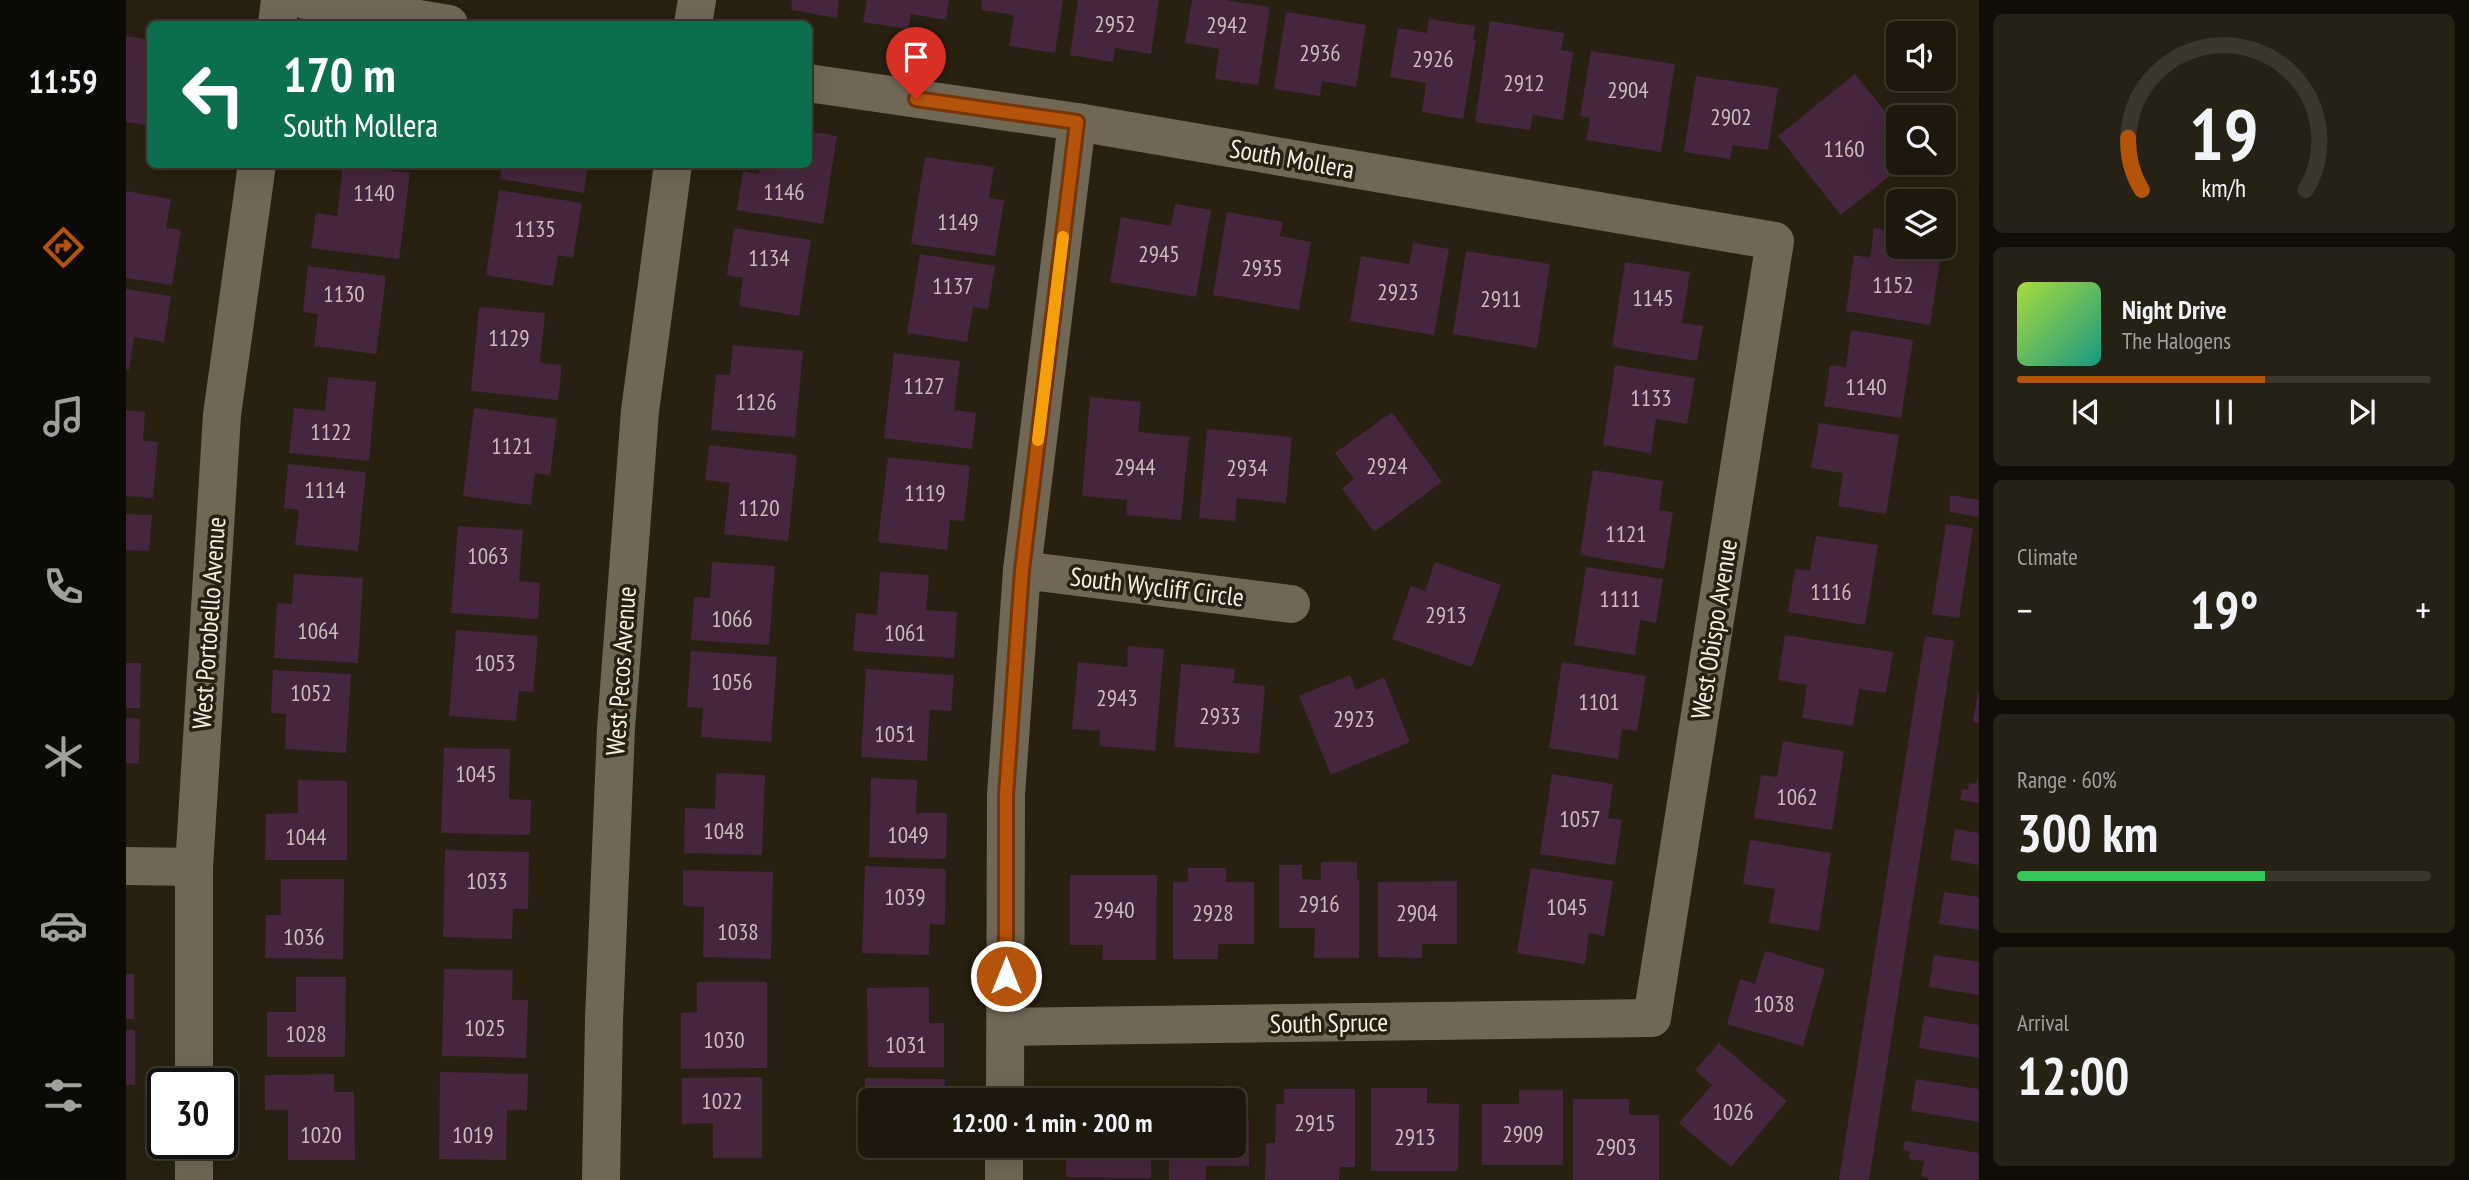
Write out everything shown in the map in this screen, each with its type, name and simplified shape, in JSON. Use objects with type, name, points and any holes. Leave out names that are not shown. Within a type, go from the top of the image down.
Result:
[{"type":"street","points":[[277,21],[280,0]]},
{"type":"street","points":[[305,0],[431,21]]},
{"type":"street","points":[[694,21],[697,0]]},
{"type":"street","name":"South Mollera","points":[[812,84],[1077,122],[1775,241]]},
{"type":"street","points":[[1005,1088],[1006,795],[1022,570],[1077,122]]},
{"type":"street","name":"West Portobello Avenue","points":[[194,1068],[194,867],[222,415],[256,168]]},
{"type":"street","name":"West Pecos Avenue","points":[[601,1180],[604,1020],[616,728],[640,411],[672,168]]},
{"type":"street","name":"West Obispo Avenue","points":[[1652,1018],[1775,241]]},
{"type":"street","name":"South Wycliff Circle","points":[[1022,570],[1292,604]]},
{"type":"street","points":[[126,866],[194,867]]},
{"type":"street","name":"South Spruce","points":[[1006,1027],[1652,1018]]},
{"type":"street","points":[[1004,1158],[1004,1180]]},
{"type":"street","points":[[194,1159],[194,1180]]},
{"type":"building","points":[[792,0],[839,0],[837,18],[791,10]]},
{"type":"building","points":[[867,0],[949,0],[946,20],[911,14],[908,29],[863,22]]},
{"type":"building","points":[[982,0],[1063,0],[1055,53],[1009,46],[1014,15],[981,10]]},
{"type":"building","points":[[1078,0],[1159,0],[1151,54],[1115,48],[1113,62],[1070,55]]},
{"type":"building","points":[[1192,0],[1225,0],[1270,7],[1258,85],[1215,79],[1219,49],[1185,43]]},
{"type":"building","points":[[1286,12],[1366,25],[1356,87],[1322,81],[1320,96],[1274,89]]},
{"type":"building","points":[[1429,19],[1475,26],[1473,40],[1476,40],[1463,119],[1422,112],[1426,83],[1390,77],[1398,28],[1427,33]]},
{"type":"building","points":[[1490,21],[1564,33],[1561,50],[1573,52],[1563,120],[1533,115],[1530,130],[1475,122]]},
{"type":"building","points":[[126,36],[147,40],[147,126],[126,122]]},
{"type":"building","points":[[1591,51],[1675,64],[1661,152],[1586,140],[1590,118],[1580,116]]},
{"type":"building","points":[[1855,74],[1886,113],[1886,175],[1891,175],[1841,215],[1778,136]]},
{"type":"building","points":[[1696,76],[1778,88],[1768,150],[1733,145],[1730,159],[1684,152]]},
{"type":"building","points":[[812,132],[837,136],[823,224],[737,210],[743,171],[759,174],[760,168],[812,168]]},
{"type":"building","points":[[925,157],[994,167],[989,198],[1004,200],[995,256],[911,244]]},
{"type":"building","points":[[343,168],[410,173],[399,259],[311,248],[316,213],[337,216]]},
{"type":"building","points":[[502,168],[587,168],[584,193],[500,179]]},
{"type":"building","points":[[499,190],[582,203],[573,258],[558,255],[553,286],[486,275]]},
{"type":"building","points":[[126,191],[171,199],[166,228],[181,230],[172,285],[126,278]]},
{"type":"building","points":[[1175,204],[1211,210],[1196,297],[1110,282],[1121,217],[1171,226]]},
{"type":"building","points":[[1227,212],[1283,222],[1280,236],[1311,242],[1299,310],[1213,295]]},
{"type":"building","points":[[734,228],[811,240],[799,316],[739,306],[743,278],[727,275]]},
{"type":"building","points":[[1874,228],[1886,230],[1886,259],[1940,259],[1930,325],[1846,311],[1854,255],[1870,258]]},
{"type":"building","points":[[1413,243],[1449,249],[1434,335],[1350,321],[1361,256],[1409,264]]},
{"type":"building","points":[[1466,251],[1550,264],[1537,348],[1453,334]]},
{"type":"building","points":[[920,254],[995,266],[988,309],[973,307],[967,342],[907,333]]},
{"type":"building","points":[[1625,262],[1690,272],[1682,323],[1703,326],[1697,361],[1612,347]]},
{"type":"building","points":[[308,266],[386,276],[376,354],[314,346],[318,314],[303,312]]},
{"type":"building","points":[[126,289],[171,296],[164,342],[134,337],[129,370],[126,369]]},
{"type":"building","points":[[479,307],[545,313],[540,363],[562,365],[558,400],[471,391]]},
{"type":"building","points":[[1851,330],[1913,340],[1901,418],[1824,406],[1830,365],[1846,367]]},
{"type":"building","points":[[733,345],[803,351],[795,437],[711,430],[716,374],[730,375]]},
{"type":"building","points":[[894,353],[960,361],[954,410],[976,413],[972,449],[884,438]]},
{"type":"building","points":[[1615,365],[1695,378],[1687,424],[1656,419],[1651,453],[1603,445]]},
{"type":"building","points":[[328,377],[376,382],[369,461],[289,453],[294,408],[325,411]]},
{"type":"building","points":[[1090,397],[1141,402],[1138,432],[1189,437],[1181,520],[1126,515],[1127,500],[1082,496]]},
{"type":"building","points":[[474,408],[557,419],[550,475],[535,473],[531,505],[463,496]]},
{"type":"building","points":[[126,410],[145,412],[143,441],[158,442],[153,498],[126,496]]},
{"type":"building","points":[[1392,412],[1442,482],[1374,532],[1342,488],[1354,479],[1335,453]]},
{"type":"building","points":[[1819,423],[1899,435],[1886,514],[1838,506],[1843,473],[1811,468]]},
{"type":"building","points":[[1207,429],[1292,437],[1286,503],[1237,498],[1235,521],[1199,518]]},
{"type":"building","points":[[709,445],[797,455],[788,541],[724,534],[730,483],[705,480]]},
{"type":"building","points":[[888,457],[970,466],[964,521],[950,520],[947,550],[878,542]]},
{"type":"building","points":[[288,464],[366,472],[358,551],[295,545],[299,510],[284,508]]},
{"type":"building","points":[[1593,470],[1663,481],[1659,510],[1673,512],[1664,569],[1580,555]]},
{"type":"building","points":[[1950,495],[1979,500],[1979,517],[1950,512]]},
{"type":"building","points":[[126,514],[152,515],[149,551],[126,550]]},
{"type":"building","points":[[1946,524],[1973,528],[1959,618],[1932,614]]},
{"type":"building","points":[[458,526],[523,530],[519,581],[540,583],[538,619],[451,613]]},
{"type":"building","points":[[1816,536],[1878,545],[1865,625],[1788,612],[1795,569],[1810,571]]},
{"type":"building","points":[[712,562],[775,566],[769,645],[691,640],[694,597],[710,598]]},
{"type":"building","points":[[1435,562],[1501,585],[1472,667],[1392,639],[1411,586],[1425,591]]},
{"type":"building","points":[[1586,567],[1663,579],[1656,623],[1640,620],[1635,655],[1574,645]]},
{"type":"building","points":[[880,572],[929,575],[926,610],[957,612],[954,658],[853,651],[856,613],[877,615]]},
{"type":"building","points":[[294,574],[363,578],[358,663],[274,658],[277,603],[292,604]]},
{"type":"building","points":[[456,630],[538,636],[533,692],[519,691],[516,721],[449,716]]},
{"type":"building","points":[[1785,635],[1893,652],[1886,693],[1859,689],[1853,726],[1802,718],[1807,685],[1778,680]]},
{"type":"building","points":[[1925,636],[1954,641],[1869,1180],[1839,1180]]},
{"type":"building","points":[[1128,646],[1164,649],[1155,751],[1099,746],[1100,731],[1072,729],[1078,662],[1127,667]]},
{"type":"building","points":[[691,651],[777,657],[771,742],[701,737],[703,708],[687,707]]},
{"type":"building","points":[[1562,662],[1646,676],[1637,731],[1622,729],[1618,759],[1549,748]]},
{"type":"building","points":[[126,663],[141,663],[140,708],[126,708]]},
{"type":"building","points":[[1181,664],[1235,669],[1233,683],[1265,686],[1259,754],[1174,747]]},
{"type":"building","points":[[866,669],[954,675],[951,711],[930,710],[927,761],[861,757]]},
{"type":"building","points":[[273,670],[351,674],[346,753],[285,749],[286,714],[271,713]]},
{"type":"building","points":[[1350,675],[1356,690],[1384,677],[1410,742],[1331,775],[1299,696]]},
{"type":"building","points":[[1979,692],[1979,723],[1973,722]]},
{"type":"building","points":[[126,718],[140,719],[139,764],[126,763]]},
{"type":"building","points":[[1783,741],[1844,751],[1832,830],[1754,818],[1761,775],[1777,777]]},
{"type":"building","points":[[444,748],[510,749],[509,799],[531,800],[530,835],[441,833]]},
{"type":"building","points":[[716,773],[765,775],[762,855],[684,853],[685,808],[715,809]]},
{"type":"building","points":[[1552,774],[1613,784],[1608,818],[1622,820],[1615,865],[1540,854]]},
{"type":"building","points":[[1978,776],[1979,803],[1960,800],[1962,789],[1968,790],[1969,783],[1976,784]]},
{"type":"building","points":[[871,778],[917,780],[916,813],[947,813],[946,859],[869,857]]},
{"type":"building","points":[[298,780],[347,781],[347,860],[265,860],[266,814],[298,813]]},
{"type":"building","points":[[1955,829],[1979,833],[1979,865],[1950,860]]},
{"type":"building","points":[[1750,840],[1831,853],[1819,931],[1769,923],[1775,889],[1743,884]]},
{"type":"building","points":[[445,850],[529,852],[528,909],[513,909],[512,939],[443,937]]},
{"type":"building","points":[[1321,862],[1357,862],[1359,958],[1314,958],[1315,928],[1279,928],[1279,865],[1302,865],[1302,879],[1321,880]]},
{"type":"building","points":[[865,866],[946,869],[945,925],[930,924],[929,955],[862,953]]},
{"type":"building","points":[[1188,868],[1226,868],[1226,882],[1254,882],[1254,944],[1218,944],[1218,959],[1173,959],[1173,882],[1188,882]]},
{"type":"building","points":[[1531,868],[1613,881],[1604,936],[1589,933],[1585,964],[1517,953]]},
{"type":"building","points":[[683,870],[773,872],[771,959],[703,957],[704,907],[683,906]]},
{"type":"building","points":[[1070,875],[1157,875],[1156,960],[1102,960],[1103,945],[1070,945]]},
{"type":"building","points":[[281,879],[344,879],[343,959],[265,958],[266,915],[281,915]]},
{"type":"building","points":[[1457,881],[1457,944],[1422,944],[1422,958],[1378,957],[1378,882]]},
{"type":"building","points":[[1944,892],[1979,897],[1979,930],[1939,924]]},
{"type":"building","points":[[1765,951],[1825,969],[1803,1046],[1727,1024],[1740,979],[1755,984]]},
{"type":"building","points":[[1934,955],[1979,962],[1979,995],[1929,987]]},
{"type":"building","points":[[444,969],[513,970],[512,1000],[528,1000],[526,1058],[442,1056]]},
{"type":"building","points":[[126,974],[134,974],[134,1019],[126,1019]]},
{"type":"building","points":[[296,977],[346,977],[345,1057],[267,1057],[267,1012],[296,1012]]},
{"type":"building","points":[[697,982],[767,982],[767,1068],[681,1069],[681,1013],[697,1012]]},
{"type":"building","points":[[929,987],[929,1023],[944,1023],[944,1067],[868,1067],[867,988]]},
{"type":"building","points":[[1924,1016],[1979,1025],[1979,1058],[1919,1048]]},
{"type":"building","points":[[126,1030],[135,1030],[135,1085],[126,1085]]},
{"type":"building","points":[[1719,1043],[1787,1101],[1731,1167],[1679,1123],[1712,1085],[1695,1070]]},
{"type":"building","points":[[440,1072],[528,1074],[527,1110],[507,1110],[506,1160],[439,1159]]},
{"type":"building","points":[[334,1074],[334,1092],[354,1092],[355,1160],[288,1160],[288,1110],[265,1110],[265,1075]]},
{"type":"building","points":[[762,1077],[762,1158],[713,1158],[713,1123],[682,1124],[682,1078]]},
{"type":"building","points":[[865,1078],[945,1079],[945,1088],[865,1088]]},
{"type":"building","points":[[1916,1079],[1979,1089],[1979,1122],[1911,1111]]},
{"type":"building","points":[[1371,1088],[1427,1088],[1427,1103],[1459,1104],[1458,1171],[1371,1171]]},
{"type":"building","points":[[1284,1089],[1355,1089],[1355,1167],[1340,1167],[1339,1180],[1265,1180],[1266,1143],[1275,1143],[1276,1104],[1284,1104]]},
{"type":"building","points":[[1519,1090],[1563,1090],[1563,1165],[1482,1165],[1482,1104],[1519,1104]]},
{"type":"building","points":[[1573,1099],[1629,1099],[1629,1115],[1659,1115],[1659,1180],[1573,1180]]},
{"type":"building","points":[[1246,1121],[1249,1121],[1249,1166],[1206,1166],[1206,1180],[1169,1180],[1169,1158],[1246,1158]]},
{"type":"building","points":[[1905,1141],[1979,1153],[1979,1180],[1928,1180],[1928,1177],[1921,1176],[1924,1161],[1909,1159],[1910,1151],[1903,1150]]},
{"type":"building","points":[[1066,1158],[1151,1158],[1151,1178],[1066,1177]]},
{"type":"slow traffic","points":[[1038,440],[1063,237]]},
{"type":"route","points":[[916,99],[1077,122],[1022,570],[1006,795],[1006,976]]}]
